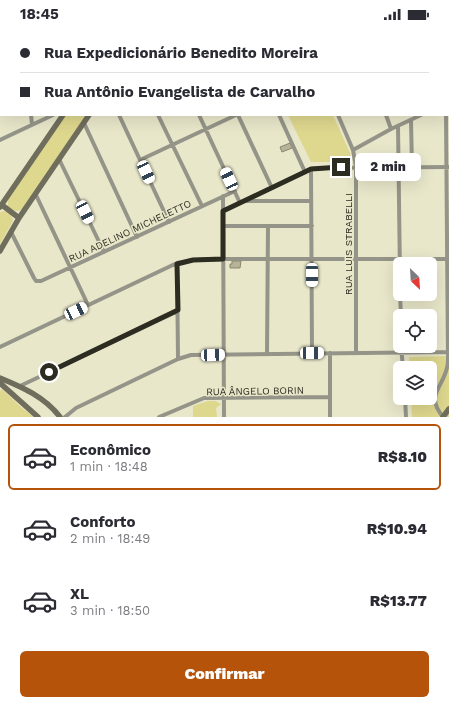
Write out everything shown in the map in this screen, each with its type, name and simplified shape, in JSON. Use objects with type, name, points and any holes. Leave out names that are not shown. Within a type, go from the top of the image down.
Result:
[{"type":"street","points":[[32,116],[32,124]]},
{"type":"street","points":[[0,140],[51,116]]},
{"type":"street","points":[[19,218],[1,206],[62,116]]},
{"type":"street","points":[[0,251],[19,218],[36,195],[88,116]]},
{"type":"street","points":[[119,116],[169,222]]},
{"type":"street","points":[[158,116],[202,206]]},
{"type":"street","points":[[200,116],[235,191],[242,202]]},
{"type":"street","points":[[140,160],[235,116]]},
{"type":"street","points":[[237,116],[272,188]]},
{"type":"street","points":[[278,116],[305,172]]},
{"type":"street","name":"RUA LUIS STRABELLI","points":[[338,116],[353,150],[356,167],[356,353]]},
{"type":"street","points":[[386,116],[391,129]]},
{"type":"street","points":[[353,150],[391,129],[419,116]]},
{"type":"street","points":[[446,116],[448,167],[449,352],[448,368],[434,397],[436,406],[443,417],[449,410]]},
{"type":"street","points":[[411,120],[412,167]]},
{"type":"street","points":[[84,123],[136,237]]},
{"type":"street","points":[[398,126],[400,257]]},
{"type":"street","points":[[59,159],[104,252]]},
{"type":"street","points":[[223,211],[311,169],[356,167],[448,167]]},
{"type":"street","points":[[311,169],[312,353]]},
{"type":"street","name":"RUA ADELINO MICHELETTO","points":[[11,232],[34,278],[36,281],[41,281],[235,191]]},
{"type":"street","points":[[36,195],[88,305]]},
{"type":"street","points":[[223,196],[224,417]]},
{"type":"street","points":[[242,202],[311,201]]},
{"type":"street","points":[[223,226],[312,226]]},
{"type":"street","points":[[267,354],[268,226]]},
{"type":"street","points":[[0,347],[177,264],[193,260],[393,259]]},
{"type":"street","points":[[437,259],[448,259]]},
{"type":"street","points":[[177,264],[178,359]]},
{"type":"street","points":[[20,386],[178,310]]},
{"type":"street","points":[[65,417],[76,408],[178,359],[191,355],[393,352]]},
{"type":"street","points":[[437,352],[449,352]]},
{"type":"street","points":[[330,353],[330,417]]},
{"type":"street","points":[[0,378],[20,386],[48,404],[60,417]]},
{"type":"street","points":[[0,383],[38,417]]},
{"type":"street","name":"RUA ÂNGELO BORIN","points":[[159,417],[204,398],[330,397]]},
{"type":"street","points":[[405,405],[406,417]]},
{"type":"shaded area","points":[[64,116],[85,116],[23,209],[15,211],[8,207],[8,199]]},
{"type":"shaded area","points":[[288,116],[333,116],[350,153],[351,162],[311,162]]},
{"type":"shaded area","points":[[5,211],[11,215],[13,221],[0,244],[0,212]]},
{"type":"shaded area","points":[[449,356],[449,417],[412,417],[411,405],[437,405],[437,361],[409,361],[409,357]]},
{"type":"shaded area","points":[[2,389],[34,417],[0,417],[0,391]]},
{"type":"shaded area","points":[[208,401],[215,401],[221,404],[216,408],[217,417],[193,417],[193,406]]},
{"type":"building","points":[[290,143],[292,148],[282,152],[280,147]]},
{"type":"building","points":[[232,261],[241,261],[240,268],[230,268]]},
{"type":"route","points":[[49,372],[178,310],[177,264],[193,260],[223,259],[223,211],[311,169],[341,167]]}]
